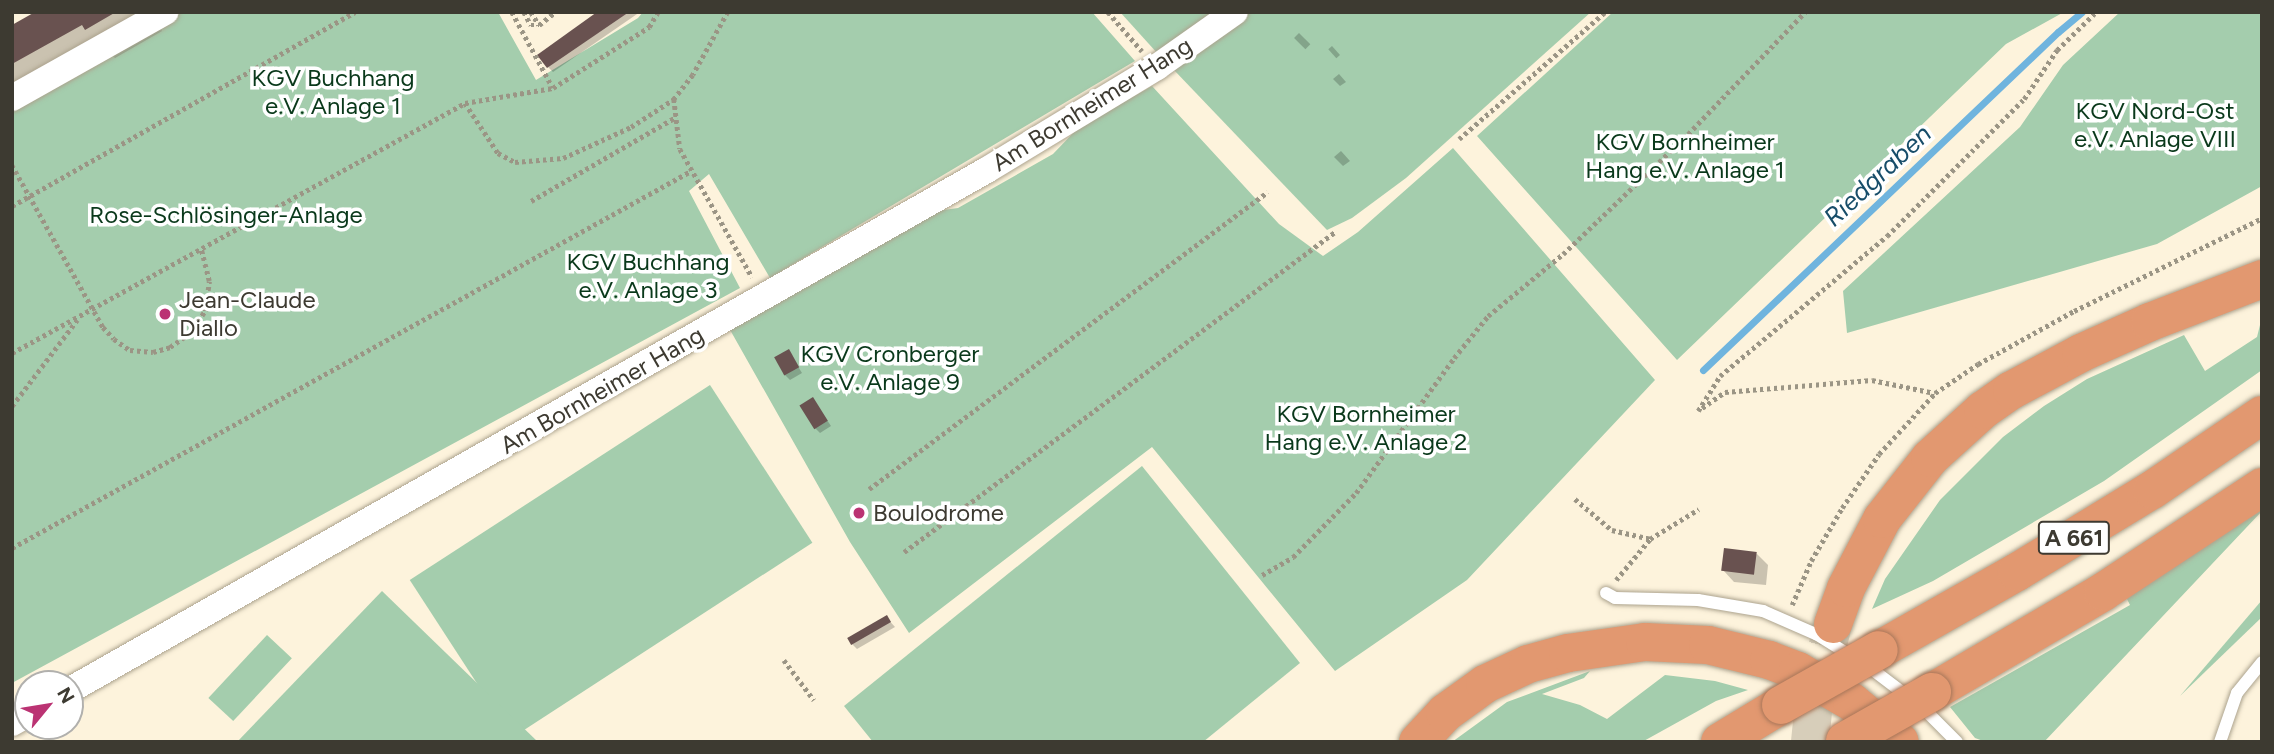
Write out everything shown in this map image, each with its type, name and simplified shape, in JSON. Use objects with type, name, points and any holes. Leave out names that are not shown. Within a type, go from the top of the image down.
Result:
[{"type":"highway","points":[[1833,624],[1852,576],[1882,519],[1930,458],[1983,410],[2012,390],[2081,353],[2150,322],[2262,279]]},
{"type":"highway","name":"A 661","points":[[1720,742],[2017,572],[2152,490],[2262,415]]},
{"type":"highway","name":"A 661","points":[[1844,741],[2103,592],[2262,487]]},
{"type":"highway","points":[[1418,742],[1445,713],[1485,684],[1528,664],[1568,653],[1646,642],[1708,645],[1769,660],[1835,691],[1900,742]]},
{"type":"street","points":[[12,97],[165,12]]},
{"type":"street","name":"Am Bornheimer Hang","points":[[84,682],[987,170],[1157,67],[1235,12]]},
{"type":"lane","points":[[1606,593],[1615,598],[1698,600],[1763,611],[1816,634],[1869,667],[1923,708],[1957,742]]},
{"type":"lane","points":[[2220,742],[2237,693],[2262,662]]},
{"type":"path","points":[[12,206],[355,12]]},
{"type":"path","points":[[512,12],[553,88]]},
{"type":"path","points":[[531,12],[539,26]]},
{"type":"path","points":[[515,18],[524,13],[531,25],[539,26],[555,12]]},
{"type":"path","points":[[12,353],[465,103],[553,88],[649,27],[658,12]]},
{"type":"path","points":[[465,103],[498,153],[515,162],[563,158],[631,128],[674,99],[692,75],[728,12]]},
{"type":"path","points":[[1108,12],[1157,67]]},
{"type":"path","points":[[1459,139],[1605,12]]},
{"type":"path","points":[[1262,575],[1293,557],[1356,493],[1454,358],[1488,316],[1563,254],[1660,161],[1805,12]]},
{"type":"path","points":[[1935,393],[1872,380],[1725,393],[1698,411],[1720,376],[1887,236],[2024,99],[2057,50],[2096,12]]},
{"type":"path","points":[[674,99],[680,149],[763,296]]},
{"type":"path","points":[[531,201],[676,117]]},
{"type":"path","points":[[12,165],[32,195],[94,310],[114,339],[130,351],[153,352],[170,347],[190,333],[205,311],[209,281],[201,250]]},
{"type":"path","points":[[12,548],[691,171]]},
{"type":"path","points":[[869,489],[1267,192]]},
{"type":"path","points":[[904,552],[1335,232]]},
{"type":"path","points":[[12,406],[79,318]]},
{"type":"path","points":[[1575,499],[1612,530],[1650,539]]},
{"type":"path","points":[[1606,593],[1650,539],[1699,509]]},
{"type":"path","points":[[784,660],[814,700]]},
{"type":"green space","name":"Rose-Schlösinger-Anlage","points":[[174,12],[498,12],[536,80],[638,18],[643,12],[1092,12],[1135,61],[770,278],[709,174],[689,191],[740,288],[36,670],[14,670],[12,683],[12,103]]},
{"type":"green space","points":[[1120,12],[1217,12],[1158,54]]},
{"type":"green space","points":[[1251,12],[1591,12],[1406,178],[1352,218],[1327,230],[1173,69]]},
{"type":"green space","name":"KGV Bornheimer Hang e.V. Anlage 1","points":[[1613,12],[2064,12],[2006,44],[1677,360],[1477,136]]},
{"type":"green space","name":"KGV Nord-Ost e.V. Anlage VIII","points":[[2120,12],[2262,12],[2262,186],[2157,244],[1847,333],[1843,291],[2020,127],[2063,65]]},
{"type":"green space","name":"KGV Bornheimer Hang e.V. Anlage 2","points":[[1152,86],[1279,224],[1323,256],[1358,232],[1453,148],[1655,380],[1467,580],[1335,671],[1152,447],[909,633],[850,542],[729,328],[929,212],[958,208],[1053,154],[1078,128]]},
{"type":"green space","points":[[2262,317],[2262,370],[2104,481],[1933,581],[1872,609],[1885,579],[1940,500],[2003,437],[2044,406],[2087,379],[2184,335],[2205,371],[2257,337]]},
{"type":"green space","points":[[710,385],[812,543],[512,738],[410,580]]},
{"type":"green space","points":[[1142,466],[1300,663],[1203,742],[873,742],[844,706]]},
{"type":"green space","points":[[2262,503],[2262,511],[2044,742],[1986,742],[1975,738],[1950,707],[2130,605],[2125,595]]},
{"type":"green space","points":[[382,591],[538,742],[237,742]]},
{"type":"green space","points":[[2262,600],[2262,617],[2180,696]]},
{"type":"green space","points":[[267,635],[292,658],[233,721],[208,698]]},
{"type":"green space","points":[[1590,671],[1584,678],[1542,694],[1580,705],[1607,719],[1665,675],[1715,681],[1748,690],[1716,701],[1642,742],[1452,742],[1507,702]]},
{"type":"building","points":[[35,12],[116,12],[85,30],[82,25],[12,64],[12,25]]},
{"type":"building","points":[[597,12],[629,12],[547,68],[537,55]]},
{"type":"building","points":[[789,349],[799,367],[784,376],[774,357]]},
{"type":"building","points":[[813,397],[828,421],[814,429],[799,405]]},
{"type":"building","points":[[1724,548],[1757,552],[1754,575],[1721,571]]},
{"type":"building","points":[[887,615],[891,622],[851,645],[847,638]]},
{"type":"waterway","name":"Riedgraben","points":[[1703,370],[2082,12]]},
{"type":"tunnel","points":[[1810,742],[1814,702],[1833,624]]},
{"type":"place","name":"Jean-Claude Diallo","points":[[165,314]]},
{"type":"place","name":"Boulodrome","points":[[859,513]]},
{"type":"park label","name":"KGV Buchhang e.V. Anlage 1","points":[[333,92]]},
{"type":"park label","name":"KGV Buchhang e.V. Anlage 3","points":[[648,276]]},
{"type":"park label","name":"KGV Cronberger e.V. Anlage 9","points":[[890,368]]}]
